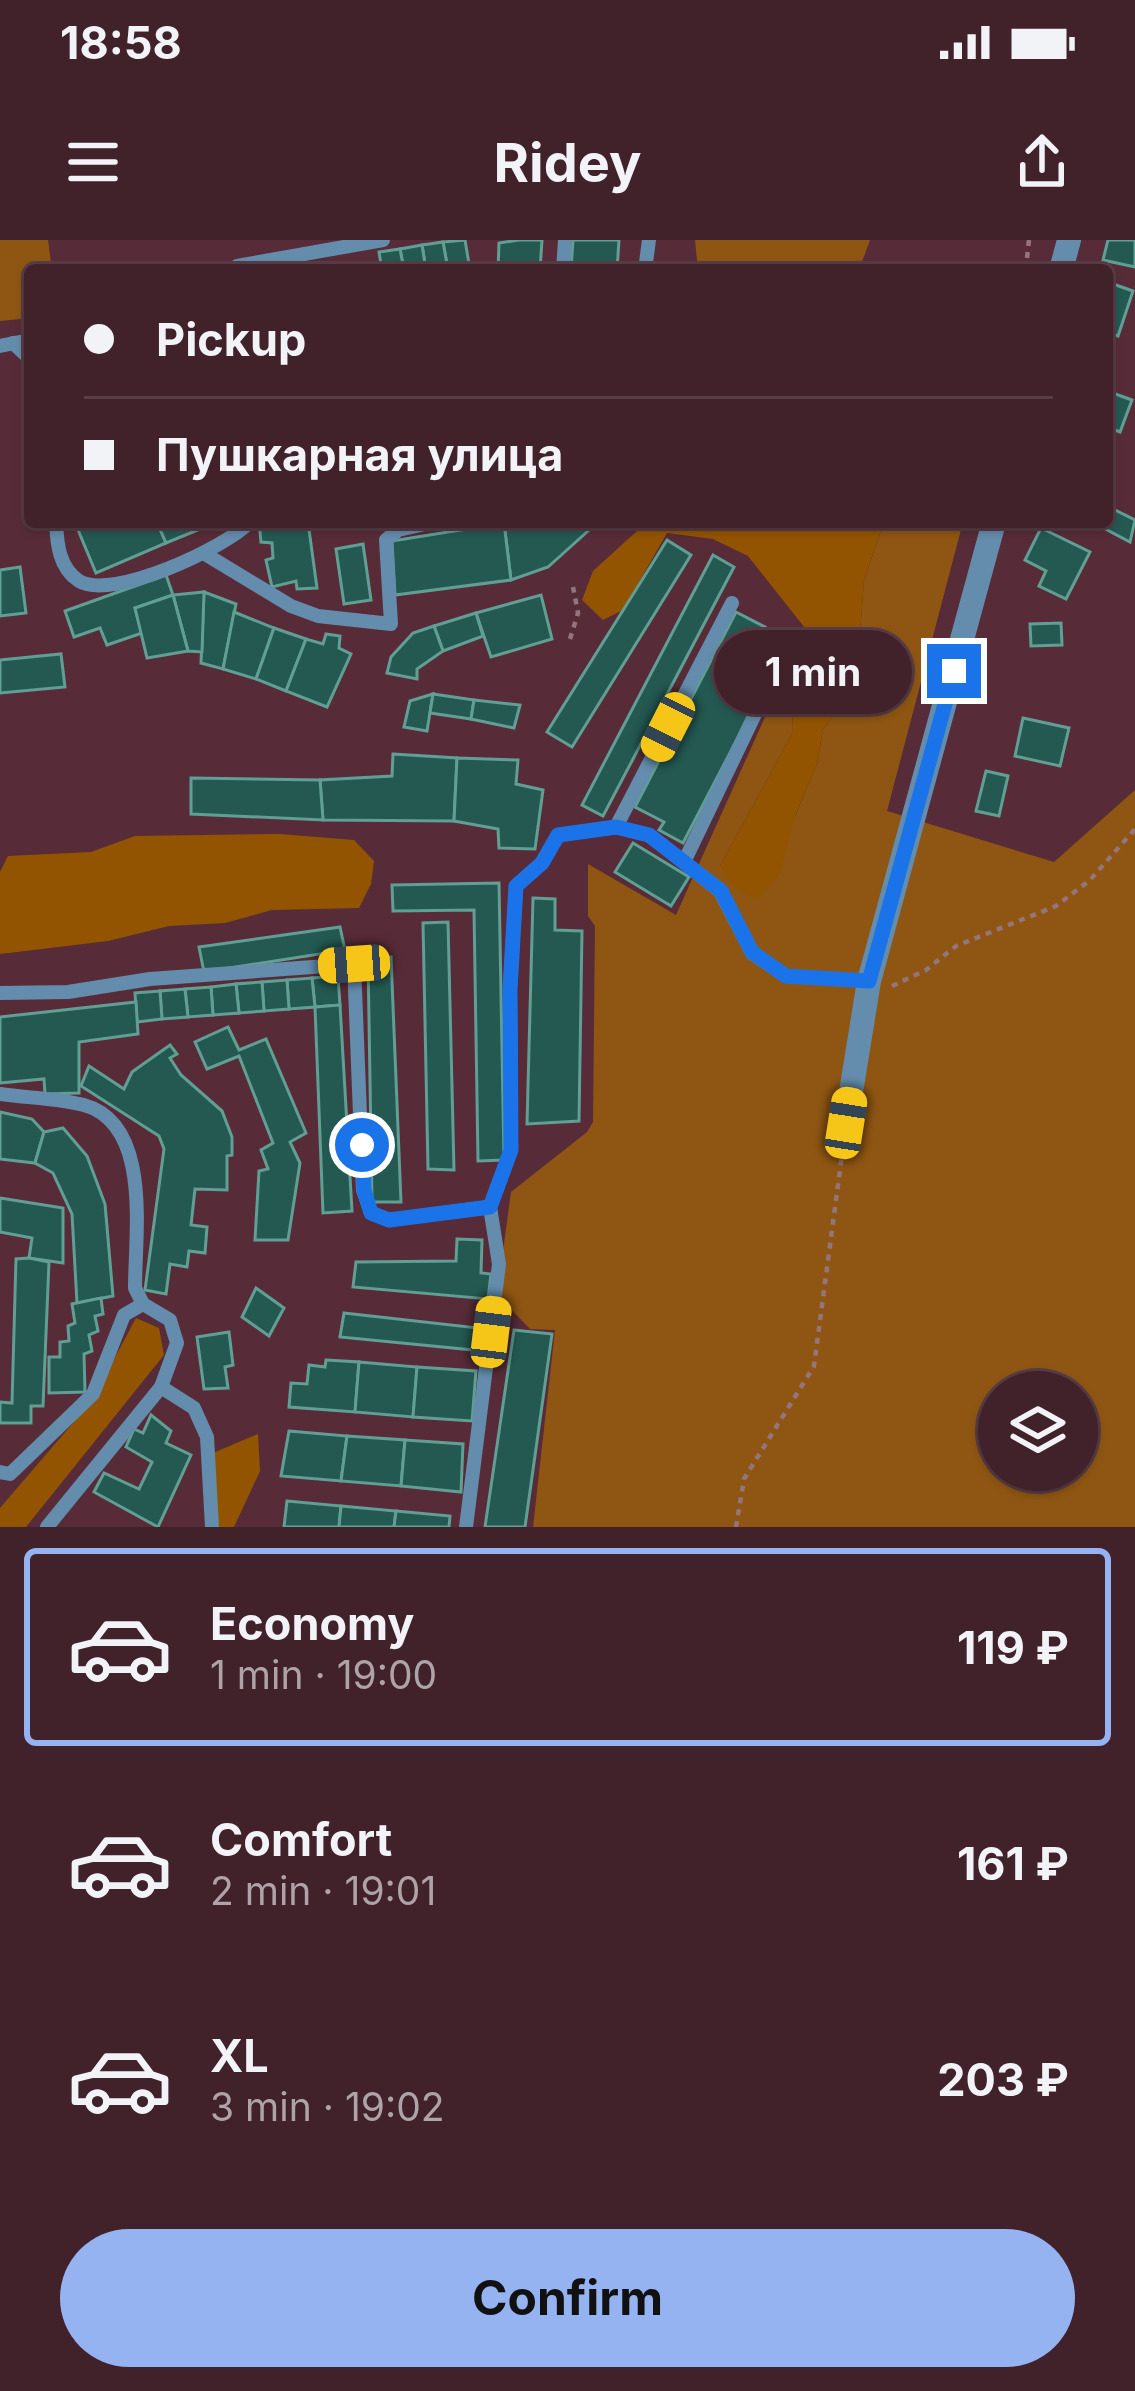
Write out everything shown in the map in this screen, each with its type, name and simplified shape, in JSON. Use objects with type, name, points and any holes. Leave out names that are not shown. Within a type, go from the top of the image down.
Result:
[{"type":"street","points":[[846,1123],[869,981],[992,528]]},
{"type":"lane","points":[[248,264],[383,240]]},
{"type":"lane","points":[[57,528],[62,564],[80,582],[106,588],[205,554],[244,528]]},
{"type":"lane","points":[[205,554],[292,606],[318,616],[391,624],[386,540],[407,528]]},
{"type":"lane","points":[[616,827],[732,603]]},
{"type":"lane","points":[[684,862],[782,660]]},
{"type":"lane","points":[[466,1527],[499,1264],[490,1207],[511,1150],[510,989],[516,886],[542,863],[558,835],[616,827],[649,835],[721,891],[752,952],[786,976],[869,981]]},
{"type":"lane","points":[[0,993],[68,992],[151,979],[354,964],[364,1190],[371,1213],[389,1220],[490,1207]]},
{"type":"lane","points":[[0,1094],[87,1106],[112,1121],[131,1150],[135,1288],[143,1304],[168,1318],[177,1343],[161,1387],[47,1527]]},
{"type":"lane","points":[[0,1472],[10,1474],[93,1394],[124,1315],[143,1304]]},
{"type":"lane","points":[[161,1387],[194,1408],[206,1437],[212,1527]]},
{"type":"path","points":[[570,638],[578,613],[573,587]]},
{"type":"path","points":[[869,981],[896,987],[956,946],[1056,906],[1090,880],[1135,829]]},
{"type":"path","points":[[736,1527],[745,1479],[814,1366],[846,1123]]},
{"type":"shaded area","points":[[0,240],[48,240],[51,264],[24,264],[24,319],[0,321]]},
{"type":"shaded area","points":[[695,240],[870,240],[861,264],[697,264]]},
{"type":"shaded area","points":[[640,528],[882,528],[864,580],[856,687],[823,729],[817,764],[795,816],[780,873],[759,899],[736,890],[720,866],[792,734],[793,700],[811,659],[805,628],[748,556],[713,539],[667,533],[623,610],[603,620],[582,600],[593,571]]},
{"type":"shaded area","points":[[882,528],[961,528],[887,811],[1054,862],[1135,790],[1135,1527],[533,1527],[555,1330],[530,1329],[497,1295],[511,1192],[587,1132],[593,1122],[595,926],[588,916],[588,864],[676,915],[805,628],[811,659],[793,700],[792,734],[720,866],[795,816],[817,764],[823,729],[856,687],[864,580]]},
{"type":"shaded area","points":[[280,834],[354,840],[374,861],[371,884],[359,908],[272,910],[225,923],[169,926],[108,941],[0,954],[0,872],[8,856],[91,852],[135,836]]},
{"type":"shaded area","points":[[136,1318],[159,1328],[164,1355],[26,1527],[0,1527],[0,1508],[91,1402]]},
{"type":"shaded area","points":[[258,1434],[260,1471],[234,1527],[217,1527],[213,1453]]},
{"type":"building","points":[[465,240],[469,264],[447,264],[443,242]]},
{"type":"building","points":[[542,240],[540,264],[498,264],[499,243]]},
{"type":"building","points":[[573,240],[619,240],[617,264],[571,264]]},
{"type":"building","points":[[1108,240],[1135,240],[1135,267],[1103,260]]},
{"type":"building","points":[[443,242],[447,264],[425,264],[422,245]]},
{"type":"building","points":[[422,245],[425,264],[403,264],[400,249]]},
{"type":"building","points":[[400,249],[403,264],[381,264],[379,252]]},
{"type":"building","points":[[1113,284],[1133,291],[1118,336],[1113,334]]},
{"type":"building","points":[[1113,393],[1132,400],[1120,432],[1113,429]]},
{"type":"building","points":[[1113,509],[1135,520],[1130,542],[1103,528],[1113,528]]},
{"type":"building","points":[[77,528],[160,528],[166,543],[96,573]]},
{"type":"building","points":[[160,528],[202,528],[166,543]]},
{"type":"building","points":[[260,528],[309,528],[317,588],[297,589],[296,581],[272,587],[266,560],[273,558],[272,543],[261,542]]},
{"type":"building","points":[[473,528],[505,528],[511,580],[395,595],[392,541]]},
{"type":"building","points":[[505,528],[591,528],[548,567],[511,580]]},
{"type":"building","points":[[1041,528],[1090,552],[1066,599],[1039,586],[1046,571],[1025,560]]},
{"type":"building","points":[[667,540],[691,555],[572,747],[547,732]]},
{"type":"building","points":[[363,544],[371,600],[344,604],[336,549]]},
{"type":"building","points":[[713,555],[734,567],[603,816],[582,805]]},
{"type":"building","points":[[20,567],[26,613],[0,616],[0,570]]},
{"type":"building","points":[[166,575],[173,595],[135,608],[142,633],[107,645],[100,628],[74,637],[65,611]]},
{"type":"building","points":[[204,592],[236,604],[223,669],[201,663]]},
{"type":"building","points":[[204,592],[202,652],[188,651],[173,595]]},
{"type":"building","points":[[173,595],[188,651],[147,658],[135,608]]},
{"type":"building","points":[[541,595],[552,639],[491,657],[476,613]]},
{"type":"building","points":[[234,612],[274,628],[256,679],[223,669]]},
{"type":"building","points":[[736,612],[765,627],[757,642],[781,655],[683,843],[659,830],[664,822],[635,807]]},
{"type":"building","points":[[476,613],[483,636],[443,651],[434,626]]},
{"type":"building","points":[[1061,623],[1062,645],[1031,646],[1030,624]]},
{"type":"building","points":[[434,626],[443,651],[417,669],[417,679],[387,673],[391,657],[413,633]]},
{"type":"building","points":[[274,628],[306,639],[286,691],[256,679]]},
{"type":"building","points":[[326,634],[340,636],[339,648],[351,654],[327,707],[286,691],[306,639],[323,644]]},
{"type":"building","points":[[61,654],[65,687],[0,693],[0,660]]},
{"type":"building","points":[[433,694],[427,731],[404,727],[410,701]]},
{"type":"building","points":[[433,694],[474,700],[471,719],[430,713]]},
{"type":"building","points":[[474,700],[520,705],[514,728],[471,719]]},
{"type":"building","points":[[1023,718],[1069,728],[1060,766],[1015,756]]},
{"type":"building","points":[[393,754],[457,758],[454,821],[323,820],[320,780],[392,776]]},
{"type":"building","points":[[457,758],[518,760],[516,784],[543,790],[535,849],[499,848],[498,829],[454,821]]},
{"type":"building","points":[[986,771],[1008,776],[999,816],[976,811]]},
{"type":"building","points":[[191,778],[320,780],[323,820],[191,814]]},
{"type":"building","points":[[633,843],[689,877],[671,906],[615,872]]},
{"type":"building","points":[[499,883],[504,1160],[478,1161],[474,910],[393,911],[392,885]]},
{"type":"building","points":[[533,898],[555,899],[555,930],[582,931],[579,1121],[527,1124]]},
{"type":"building","points":[[448,922],[454,1170],[428,1169],[423,923]]},
{"type":"building","points":[[340,927],[345,950],[204,972],[199,947]]},
{"type":"building","points":[[391,957],[401,1202],[372,1202],[368,958]]},
{"type":"building","points":[[338,976],[340,1005],[315,1007],[312,978]]},
{"type":"building","points":[[312,978],[315,1007],[289,1009],[287,980]]},
{"type":"building","points":[[287,980],[289,1009],[264,1011],[262,982]]},
{"type":"building","points":[[262,982],[264,1011],[239,1013],[236,984]]},
{"type":"building","points":[[236,984],[239,1013],[213,1015],[211,987]]},
{"type":"building","points":[[211,987],[213,1015],[188,1017],[185,989]]},
{"type":"building","points":[[185,989],[188,1017],[162,1019],[160,991]]},
{"type":"building","points":[[160,991],[162,1019],[137,1022],[135,993]]},
{"type":"building","points":[[136,1002],[138,1034],[79,1042],[79,1093],[45,1094],[44,1079],[0,1083],[0,1017]]},
{"type":"building","points":[[340,1005],[352,1211],[323,1213],[315,1007]]},
{"type":"building","points":[[228,1027],[239,1050],[266,1039],[306,1133],[290,1142],[300,1163],[288,1240],[255,1240],[259,1171],[268,1169],[261,1150],[273,1143],[239,1056],[207,1069],[195,1042]]},
{"type":"building","points":[[170,1045],[177,1054],[170,1058],[181,1075],[222,1111],[232,1137],[232,1155],[227,1156],[227,1190],[195,1189],[191,1225],[207,1227],[205,1253],[189,1251],[187,1267],[170,1264],[166,1294],[145,1290],[164,1149],[159,1136],[81,1086],[89,1066],[124,1089],[132,1072]]},
{"type":"building","points":[[0,1112],[32,1119],[44,1132],[35,1163],[0,1159]]},
{"type":"building","points":[[63,1128],[87,1156],[105,1204],[113,1296],[77,1303],[72,1214],[53,1173],[35,1163],[44,1132]]},
{"type":"building","points":[[0,1198],[63,1208],[63,1263],[29,1258],[32,1238],[0,1232]]},
{"type":"building","points":[[457,1239],[482,1240],[481,1273],[491,1274],[488,1299],[353,1287],[356,1262],[456,1261]]},
{"type":"building","points":[[16,1259],[49,1262],[43,1406],[31,1406],[31,1423],[0,1423],[0,1402],[12,1403]]},
{"type":"building","points":[[256,1288],[284,1308],[269,1336],[242,1317]]},
{"type":"building","points":[[101,1298],[103,1314],[95,1316],[98,1331],[89,1335],[92,1351],[84,1354],[85,1392],[49,1393],[49,1357],[60,1357],[60,1342],[69,1341],[68,1326],[75,1323],[72,1304]]},
{"type":"building","points":[[344,1313],[487,1329],[484,1351],[340,1337]]},
{"type":"building","points":[[514,1330],[552,1334],[525,1527],[485,1527]]},
{"type":"building","points":[[229,1332],[233,1365],[225,1367],[228,1388],[204,1389],[197,1337]]},
{"type":"building","points":[[326,1360],[359,1362],[355,1412],[289,1407],[291,1383],[307,1384],[309,1365],[325,1367]]},
{"type":"building","points":[[359,1362],[417,1367],[413,1417],[355,1412]]},
{"type":"building","points":[[417,1367],[476,1371],[472,1421],[413,1417]]},
{"type":"building","points":[[151,1415],[171,1431],[166,1443],[191,1455],[158,1527],[94,1492],[104,1473],[139,1489],[152,1462],[126,1447],[134,1429],[143,1433]]},
{"type":"building","points":[[289,1431],[347,1436],[341,1481],[281,1476]]},
{"type":"building","points":[[347,1436],[405,1440],[401,1486],[341,1481]]},
{"type":"building","points":[[405,1440],[463,1444],[461,1492],[401,1486]]},
{"type":"building","points":[[287,1501],[341,1506],[339,1527],[284,1527]]},
{"type":"building","points":[[341,1506],[396,1511],[394,1527],[339,1527]]},
{"type":"building","points":[[396,1511],[450,1516],[449,1527],[394,1527]]},
{"type":"route","points":[[362,1145],[364,1190],[371,1213],[389,1220],[490,1207],[511,1150],[510,989],[516,886],[542,863],[558,835],[616,827],[649,835],[721,891],[752,952],[786,976],[869,981],[954,671]]}]
